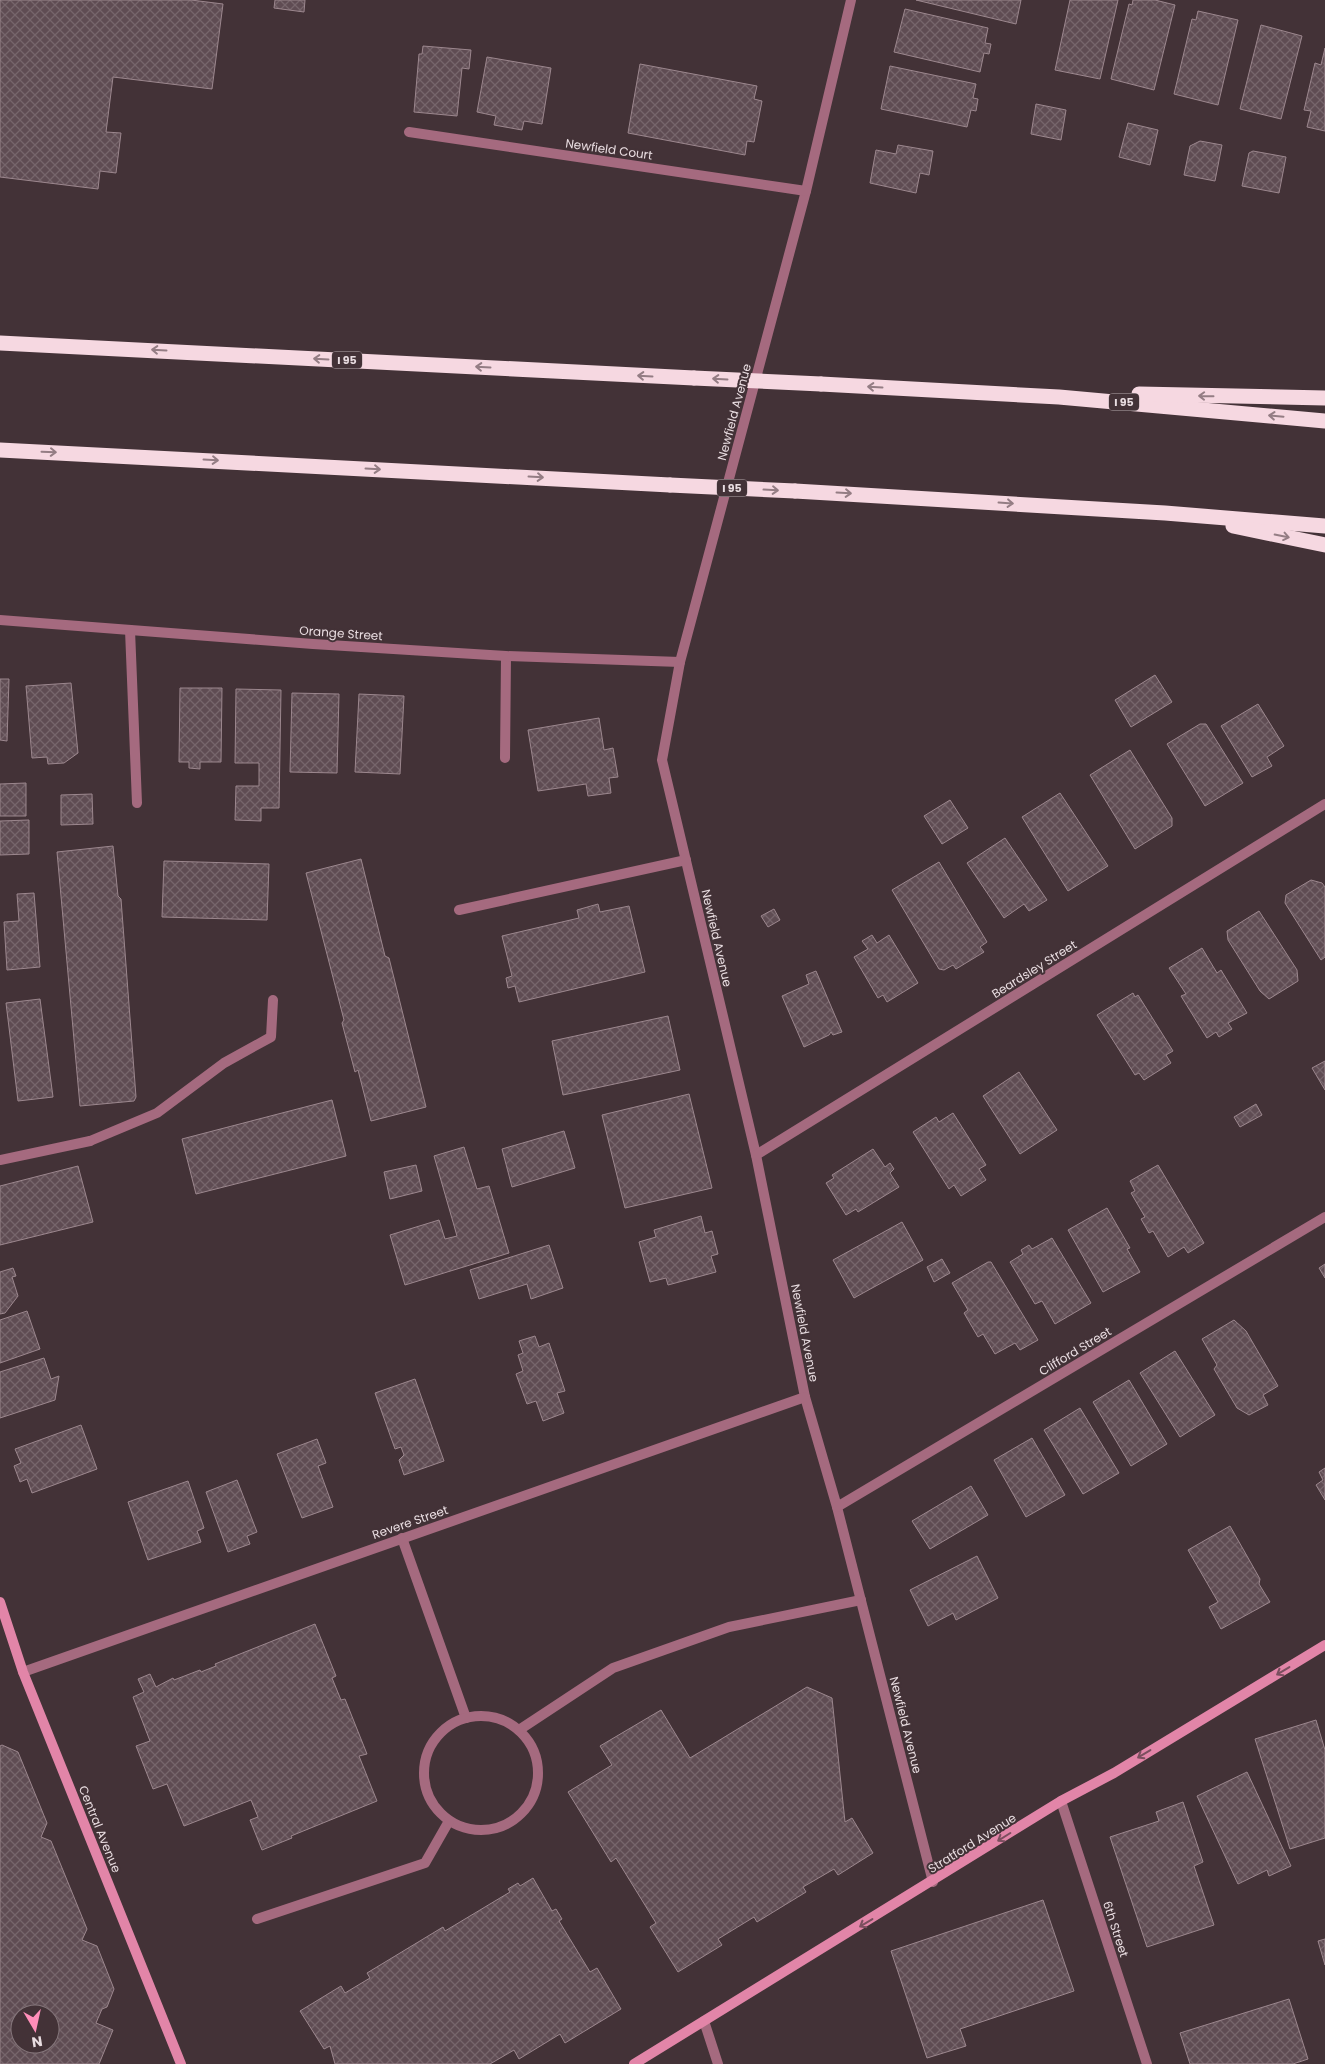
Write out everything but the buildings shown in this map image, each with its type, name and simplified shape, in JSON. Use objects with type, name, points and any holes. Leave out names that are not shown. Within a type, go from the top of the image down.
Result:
[{"type":"highway","name":"I 95","points":[[0,343],[1059,397],[1325,421]]},
{"type":"highway","points":[[923,390],[1325,398]]},
{"type":"highway","name":"I 95","points":[[0,450],[795,491],[1165,513],[1325,526]]},
{"type":"highway","points":[[1165,513],[1325,545]]},
{"type":"main road","name":"Central Avenue","points":[[0,1602],[23,1672],[181,2064]]},
{"type":"main road","name":"Stratford Avenue","points":[[634,2064],[933,1882],[1061,1801],[1122,1768],[1325,1646]]},
{"type":"street","name":"Newfield Avenue","points":[[850,0],[806,191],[680,662],[662,760],[756,1155],[805,1397],[837,1507],[933,1882]]},
{"type":"street","name":"Newfield Court","points":[[409,132],[806,191]]},
{"type":"street","name":"Orange Street","points":[[0,620],[506,656],[680,662]]},
{"type":"street","points":[[130,630],[137,803]]},
{"type":"street","points":[[504,758],[506,656]]},
{"type":"street","name":"Beardsley Street","points":[[756,1155],[1325,804]]},
{"type":"street","points":[[459,910],[686,860]]},
{"type":"street","points":[[0,1160],[90,1140],[157,1113],[224,1063],[271,1037],[273,1000]]},
{"type":"street","name":"Clifford Street","points":[[837,1507],[1325,1217]]},
{"type":"street","name":"Revere Street","points":[[23,1672],[805,1397]]},
{"type":"street","points":[[402,1538],[466,1718]]},
{"type":"street","points":[[519,1730],[613,1668],[729,1627],[861,1600]]},
{"type":"street","points":[[484,1716],[502,1720],[519,1730],[531,1745],[537,1763],[537,1782],[531,1800],[519,1816],[503,1826],[484,1830],[466,1829],[449,1821],[435,1808],[426,1792],[423,1774],[426,1755],[435,1738],[448,1726],[466,1718],[484,1716]]},
{"type":"street","name":"6th Street","points":[[1061,1801],[1147,2064]]},
{"type":"street","points":[[257,1919],[425,1863],[449,1821]]},
{"type":"street","points":[[704,2022],[718,2064]]}]
